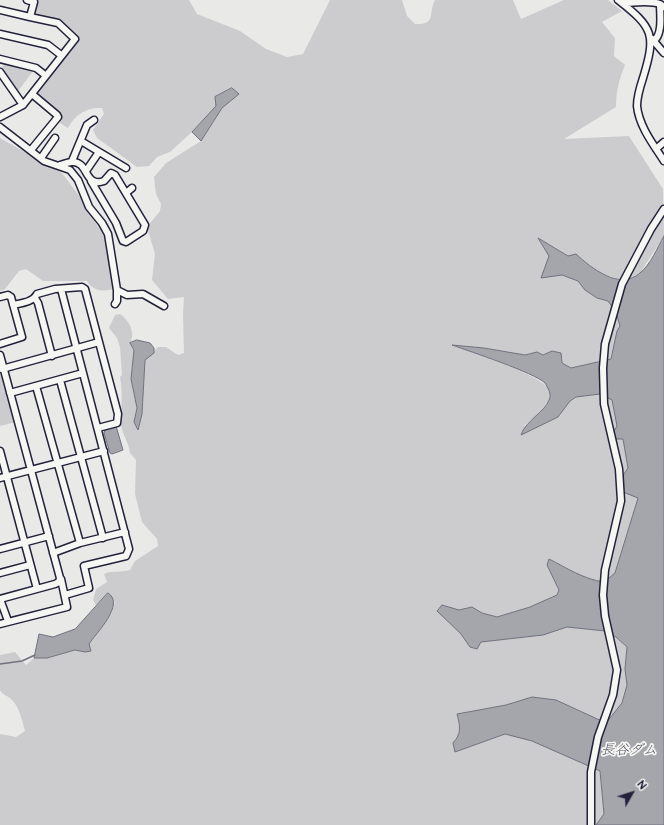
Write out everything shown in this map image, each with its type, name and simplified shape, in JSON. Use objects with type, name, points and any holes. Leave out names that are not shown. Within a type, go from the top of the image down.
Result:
[{"type":"street","points":[[26,0],[34,2],[30,17]]},
{"type":"street","points":[[620,2],[647,0],[655,1],[662,5],[658,38],[652,39]]},
{"type":"street","points":[[620,2],[636,14],[644,24],[652,39],[664,53]]},
{"type":"street","points":[[0,10],[58,23],[75,37],[75,39],[45,75],[23,105],[0,117]]},
{"type":"street","points":[[0,34],[48,45],[61,56]]},
{"type":"street","points":[[652,39],[651,53],[640,88],[638,108],[642,124],[664,161]]},
{"type":"street","points":[[0,59],[36,68],[45,75]]},
{"type":"street","points":[[0,72],[23,105]]},
{"type":"street","points":[[30,150],[58,117],[32,94]]},
{"type":"street","points":[[72,162],[87,125],[94,120]]},
{"type":"street","points":[[0,126],[41,158],[70,170],[78,180],[89,207],[102,223],[108,234],[117,290],[117,301],[115,304]]},
{"type":"street","points":[[41,158],[55,138]]},
{"type":"street","points":[[81,141],[126,168]]},
{"type":"street","points":[[656,149],[664,142]]},
{"type":"street","points":[[86,172],[99,152]]},
{"type":"street","points":[[60,165],[72,162],[80,164],[86,172],[90,181],[116,223],[123,241],[126,242],[143,231],[145,225],[113,173],[101,182],[90,181]]},
{"type":"street","points":[[126,193],[132,188]]},
{"type":"street","points":[[591,825],[591,772],[598,737],[616,682],[617,670],[605,609],[605,570],[618,517],[621,485],[619,469],[604,404],[604,344],[622,284],[651,229],[664,209]]},
{"type":"street","points":[[13,305],[35,298],[37,294],[61,289],[82,287],[85,289],[118,414],[117,423],[98,428]]},
{"type":"street","points":[[61,289],[129,549],[126,556],[84,566],[89,588],[65,595]]},
{"type":"street","points":[[117,290],[126,295],[144,294],[164,306]]},
{"type":"street","points":[[0,297],[8,295],[11,297],[22,337],[0,344]]},
{"type":"street","points":[[35,298],[52,356]]},
{"type":"street","points":[[2,368],[52,356],[99,342]]},
{"type":"street","points":[[0,355],[2,368],[54,553],[67,607],[0,624]]},
{"type":"street","points":[[10,393],[83,374]]},
{"type":"street","points":[[60,380],[103,538]]},
{"type":"street","points":[[36,386],[80,544]]},
{"type":"street","points":[[0,478],[104,451]]},
{"type":"street","points":[[0,452],[37,589]]},
{"type":"street","points":[[54,553],[124,532]]},
{"type":"street","points":[[0,542],[1,549],[49,536]]},
{"type":"street","points":[[0,573],[30,565]]},
{"type":"street","points":[[8,621],[0,599],[55,584],[60,582],[60,578]]},
{"type":"shaded area","points":[[37,0],[189,0],[197,14],[240,31],[266,49],[287,57],[303,54],[330,0],[402,0],[407,16],[415,24],[422,24],[429,20],[435,0],[513,0],[521,19],[564,0],[608,0],[622,11],[602,22],[615,38],[614,56],[625,65],[618,86],[616,107],[564,139],[629,136],[663,189],[664,236],[640,273],[632,278],[620,279],[594,270],[577,255],[568,256],[539,239],[562,275],[578,281],[585,290],[597,298],[608,301],[616,312],[620,326],[617,331],[611,359],[571,368],[562,363],[561,353],[552,351],[543,355],[537,352],[525,355],[484,348],[453,345],[521,371],[545,385],[550,391],[548,400],[536,415],[523,426],[558,417],[570,401],[576,397],[600,394],[612,400],[617,426],[623,439],[628,468],[622,477],[623,492],[638,498],[615,573],[604,582],[580,576],[549,559],[547,565],[559,590],[557,595],[530,607],[497,617],[482,613],[472,607],[459,610],[442,605],[437,611],[461,634],[470,647],[476,649],[481,642],[543,635],[567,627],[605,631],[616,637],[627,647],[625,669],[627,685],[622,703],[606,723],[556,700],[532,697],[506,705],[457,714],[460,730],[456,740],[453,743],[455,752],[505,734],[532,740],[600,771],[604,814],[596,825],[0,825],[0,734],[16,737],[25,731],[15,703],[0,690],[0,655],[15,652],[26,665],[34,658],[47,658],[75,650],[85,652],[91,650],[88,644],[112,613],[115,602],[109,593],[96,605],[93,600],[96,589],[107,582],[104,574],[130,570],[135,561],[158,546],[157,539],[142,522],[135,494],[136,460],[130,453],[121,427],[122,394],[120,377],[122,375],[120,347],[117,338],[109,328],[115,315],[120,314],[131,327],[132,339],[130,343],[134,350],[131,379],[137,408],[135,415],[138,430],[142,414],[145,360],[158,347],[166,347],[178,355],[184,353],[184,297],[168,299],[152,280],[155,254],[147,227],[160,211],[161,204],[156,194],[154,177],[166,163],[201,141],[222,108],[238,94],[216,106],[192,132],[170,152],[157,157],[149,166],[137,167],[97,138],[93,130],[104,114],[102,108],[82,112],[74,119],[68,128],[60,123],[60,115],[35,93],[79,40],[57,20],[34,15]]},
{"type":"shaded area","points":[[5,62],[34,70],[18,91],[2,68]]},
{"type":"shaded area","points":[[0,138],[62,173],[80,197],[105,238],[113,289],[98,290],[92,287],[87,281],[43,281],[26,269],[19,271],[5,289],[0,291]]},
{"type":"shaded area","points":[[2,370],[16,422],[0,426],[0,371]]},
{"type":"water","points":[[232,88],[239,94],[222,108],[201,141],[192,132],[216,106],[215,97]]},
{"type":"water","name":"長谷ダム","points":[[664,236],[664,825],[596,825],[604,814],[600,771],[532,741],[505,734],[455,752],[453,743],[458,736],[460,729],[457,714],[506,705],[532,697],[556,700],[606,723],[622,703],[627,685],[625,669],[627,647],[616,637],[605,631],[567,627],[543,635],[481,642],[477,649],[470,647],[461,634],[437,611],[442,605],[459,610],[472,607],[482,613],[497,617],[530,607],[557,595],[559,590],[547,565],[549,559],[575,573],[596,581],[604,582],[615,573],[638,498],[623,492],[622,477],[628,468],[623,439],[615,439],[613,433],[617,426],[612,400],[600,394],[576,397],[570,401],[558,417],[521,435],[527,425],[547,405],[550,398],[550,393],[545,383],[516,368],[452,345],[484,348],[525,355],[537,352],[543,355],[552,351],[561,353],[562,363],[571,368],[611,359],[617,331],[620,326],[616,312],[608,301],[597,298],[585,290],[578,281],[562,275],[541,278],[549,256],[538,238],[568,256],[576,254],[606,276],[624,280],[632,278],[644,269],[651,261]]},
{"type":"water","points":[[137,340],[150,343],[154,348],[154,353],[145,360],[142,414],[138,430],[134,422],[137,408],[131,379],[134,350],[130,343]]},
{"type":"water","points":[[116,426],[123,450],[112,454],[110,453],[104,433],[105,430]]},
{"type":"water","points":[[108,593],[113,598],[114,604],[112,611],[89,644],[91,651],[85,652],[75,650],[47,658],[34,658],[39,634],[53,637],[75,629]]},
{"type":"waterway","points":[[0,664],[22,661],[35,655]]}]
